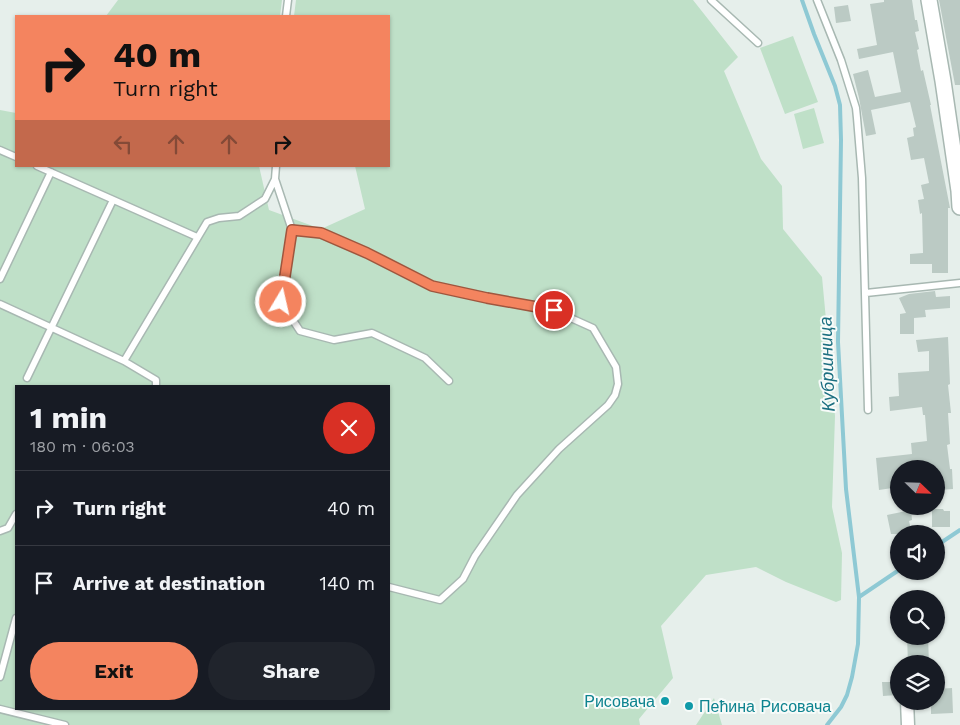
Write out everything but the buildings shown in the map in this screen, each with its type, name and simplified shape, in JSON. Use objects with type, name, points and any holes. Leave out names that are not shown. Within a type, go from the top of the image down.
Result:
[{"type":"street","points":[[929,0],[943,81],[960,207]]},
{"type":"street","points":[[908,710],[908,725]]},
{"type":"lane","points":[[286,15],[288,0]]},
{"type":"lane","points":[[711,0],[758,43]]},
{"type":"lane","points":[[817,0],[841,60],[856,108],[861,152],[868,410]]},
{"type":"lane","points":[[0,150],[15,157]]},
{"type":"lane","points":[[39,167],[198,237]]},
{"type":"lane","points":[[276,167],[275,179],[292,230],[281,302],[300,331],[334,340],[372,332],[425,358],[448,381]]},
{"type":"lane","points":[[0,279],[50,172]]},
{"type":"lane","points":[[124,361],[207,222],[219,218],[239,216],[264,199],[275,179]]},
{"type":"lane","points":[[27,378],[113,200]]},
{"type":"lane","points":[[292,230],[321,233],[367,253],[432,286],[554,310],[593,328],[616,368],[618,384],[615,395],[608,405],[559,449],[517,494],[475,556],[463,579],[440,600],[390,587]]},
{"type":"lane","points":[[866,293],[960,283]]},
{"type":"lane","points":[[0,304],[124,361],[156,380],[156,385]]},
{"type":"lane","points":[[0,531],[8,528],[15,516]]},
{"type":"lane","points":[[0,677],[15,622]]},
{"type":"lane","points":[[0,709],[65,725]]},
{"type":"green space","points":[[118,0],[282,0],[280,15],[107,15]]},
{"type":"green space","points":[[296,0],[693,0],[738,57],[724,71],[761,159],[782,186],[783,229],[822,277],[835,416],[832,507],[842,553],[841,600],[836,602],[786,582],[756,567],[706,575],[661,626],[673,678],[639,719],[640,725],[0,725],[0,110],[15,113],[15,167],[259,167],[269,210],[321,229],[365,209],[355,167],[390,167],[390,15],[294,15]]},
{"type":"green space","points":[[793,36],[818,102],[785,114],[760,48]]},
{"type":"green space","points":[[814,108],[824,143],[803,149],[794,114]]},
{"type":"green space","points":[[714,698],[722,725],[696,725]]},
{"type":"waterway","name":"Кубршница","points":[[802,0],[835,86],[840,105],[838,342],[846,489],[859,597],[858,644],[852,677],[847,695],[841,707],[827,725]]},
{"type":"waterway","points":[[945,540],[960,530]]},
{"type":"waterway","points":[[859,597],[890,576]]},
{"type":"place","name":"Рисовача","points":[[665,701]]},
{"type":"place","name":"Пећина Рисовача","points":[[689,706]]},
{"type":"route","points":[[281,302],[292,230],[321,233],[367,253],[432,286],[554,310]]}]
